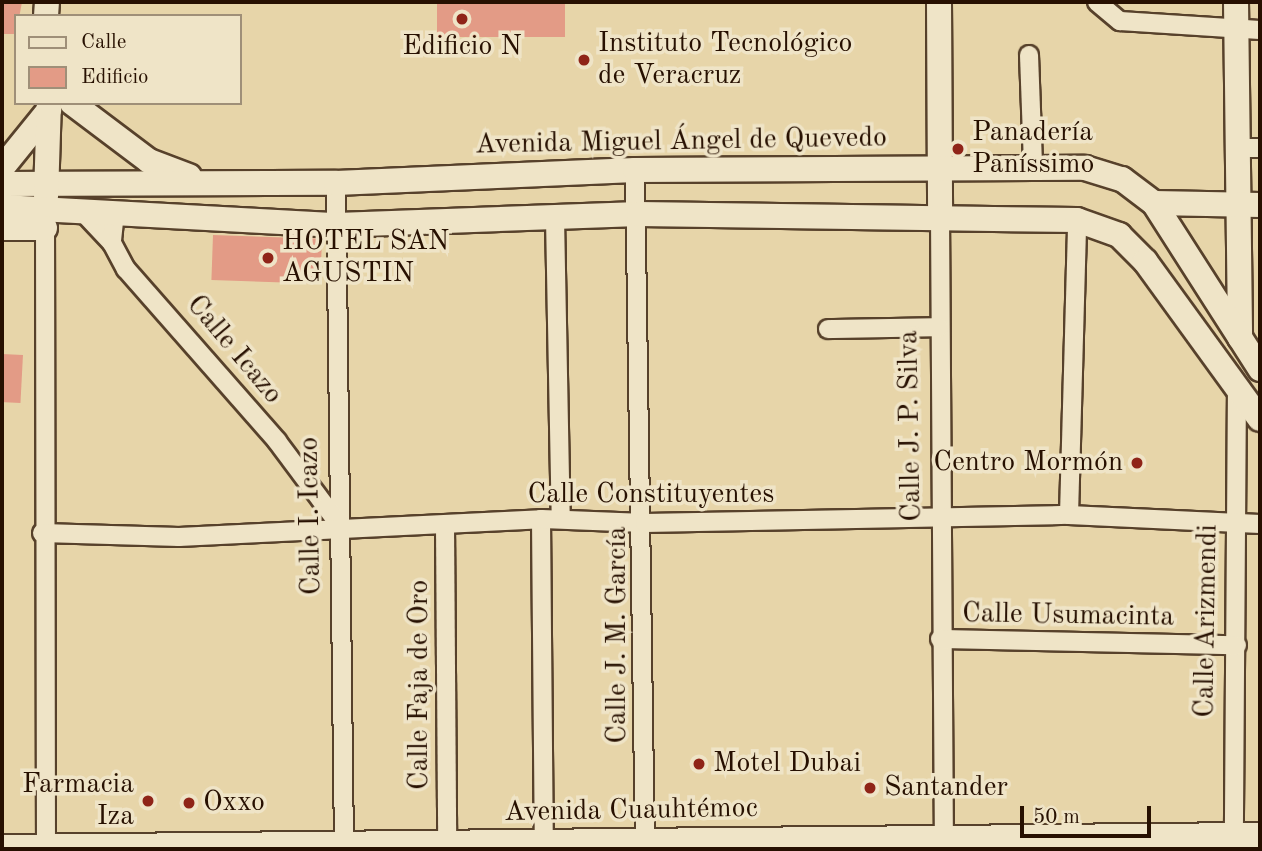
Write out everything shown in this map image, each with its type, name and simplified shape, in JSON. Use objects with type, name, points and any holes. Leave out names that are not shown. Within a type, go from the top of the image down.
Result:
[{"type":"main road","name":"Calle J. P. Silva","points":[[939,2],[940,215]]},
{"type":"main road","points":[[1236,2],[1248,30],[1250,204],[1241,339]]},
{"type":"main road","points":[[2,167],[55,112]]},
{"type":"main road","points":[[45,218],[55,176],[55,112]]},
{"type":"main road","points":[[55,112],[149,161],[203,182]]},
{"type":"main road","name":"Avenida Miguel Ángel de Quevedo","points":[[2,184],[55,176],[203,182],[336,183],[635,170],[1033,164],[1085,168],[1122,179],[1154,203],[1260,369]]},
{"type":"main road","points":[[2,167],[55,176],[81,210]]},
{"type":"main road","points":[[115,212],[129,195],[171,181]]},
{"type":"main road","points":[[1154,203],[1250,204]]},
{"type":"main road","points":[[2,207],[45,218]]},
{"type":"main road","points":[[2,228],[81,210],[337,225],[639,214],[940,215],[1077,220],[1119,235],[1145,261],[1260,419]]},
{"type":"main road","name":"Avenida Cuauhtémoc","points":[[2,847],[344,847],[447,843],[645,846],[944,842],[1243,843],[1260,835]]},
{"type":"street","points":[[1097,2],[1120,21],[1248,30],[1260,17]]},
{"type":"street","points":[[1029,55],[1033,164]]},
{"type":"street","name":"Calle J. M. García","points":[[635,170],[639,214],[645,523],[645,846]]},
{"type":"street","name":"Calle I. Icazo","points":[[336,183],[344,847]]},
{"type":"street","name":"Calle Icazo","points":[[81,210],[112,243],[126,269],[277,441],[341,527]]},
{"type":"street","points":[[112,243],[115,212]]},
{"type":"street","name":"Calle J. P. Silva","points":[[940,215],[940,639],[944,842]]},
{"type":"street","points":[[45,218],[41,533],[46,846]]},
{"type":"street","points":[[555,218],[561,519]]},
{"type":"street","points":[[1069,515],[1077,220]]},
{"type":"street","points":[[828,329],[939,327]]},
{"type":"street","name":"Calle Arizmendi","points":[[1237,385],[1237,645],[1243,843]]},
{"type":"street","name":"Calle Constituyentes","points":[[41,533],[179,537],[341,527],[445,526],[541,519],[645,523],[1069,515],[1260,524]]},
{"type":"street","points":[[541,519],[544,843]]},
{"type":"street","name":"Calle Faja de Oro","points":[[445,526],[447,843]]},
{"type":"street","name":"Calle Usumacinta","points":[[940,639],[1237,645]]},
{"type":"building","points":[[2,2],[22,2],[20,14],[14,14],[14,34],[2,34]]},
{"type":"building","points":[[437,2],[565,2],[565,37],[437,37]]},
{"type":"building","name":"HOTEL SAN AGUSTIN","points":[[213,235],[322,239],[320,284],[211,280]]},
{"type":"building","points":[[2,354],[23,355],[20,403],[2,402]]},
{"type":"place","name":"Edificio N","points":[[462,19]]},
{"type":"place","name":"Instituto Tecnológico de Veracruz","points":[[584,60]]},
{"type":"place","name":"Panadería Paníssimo","points":[[958,149]]},
{"type":"place","name":"HOTEL SAN AGUSTIN","points":[[268,258]]},
{"type":"place","name":"Centro Mormón","points":[[1137,463]]},
{"type":"place","name":"Motel Dubai","points":[[699,764]]},
{"type":"place","name":"Santander","points":[[870,788]]},
{"type":"place","name":"Farmacia Iza","points":[[148,801]]},
{"type":"place","name":"Oxxo","points":[[189,803]]}]
